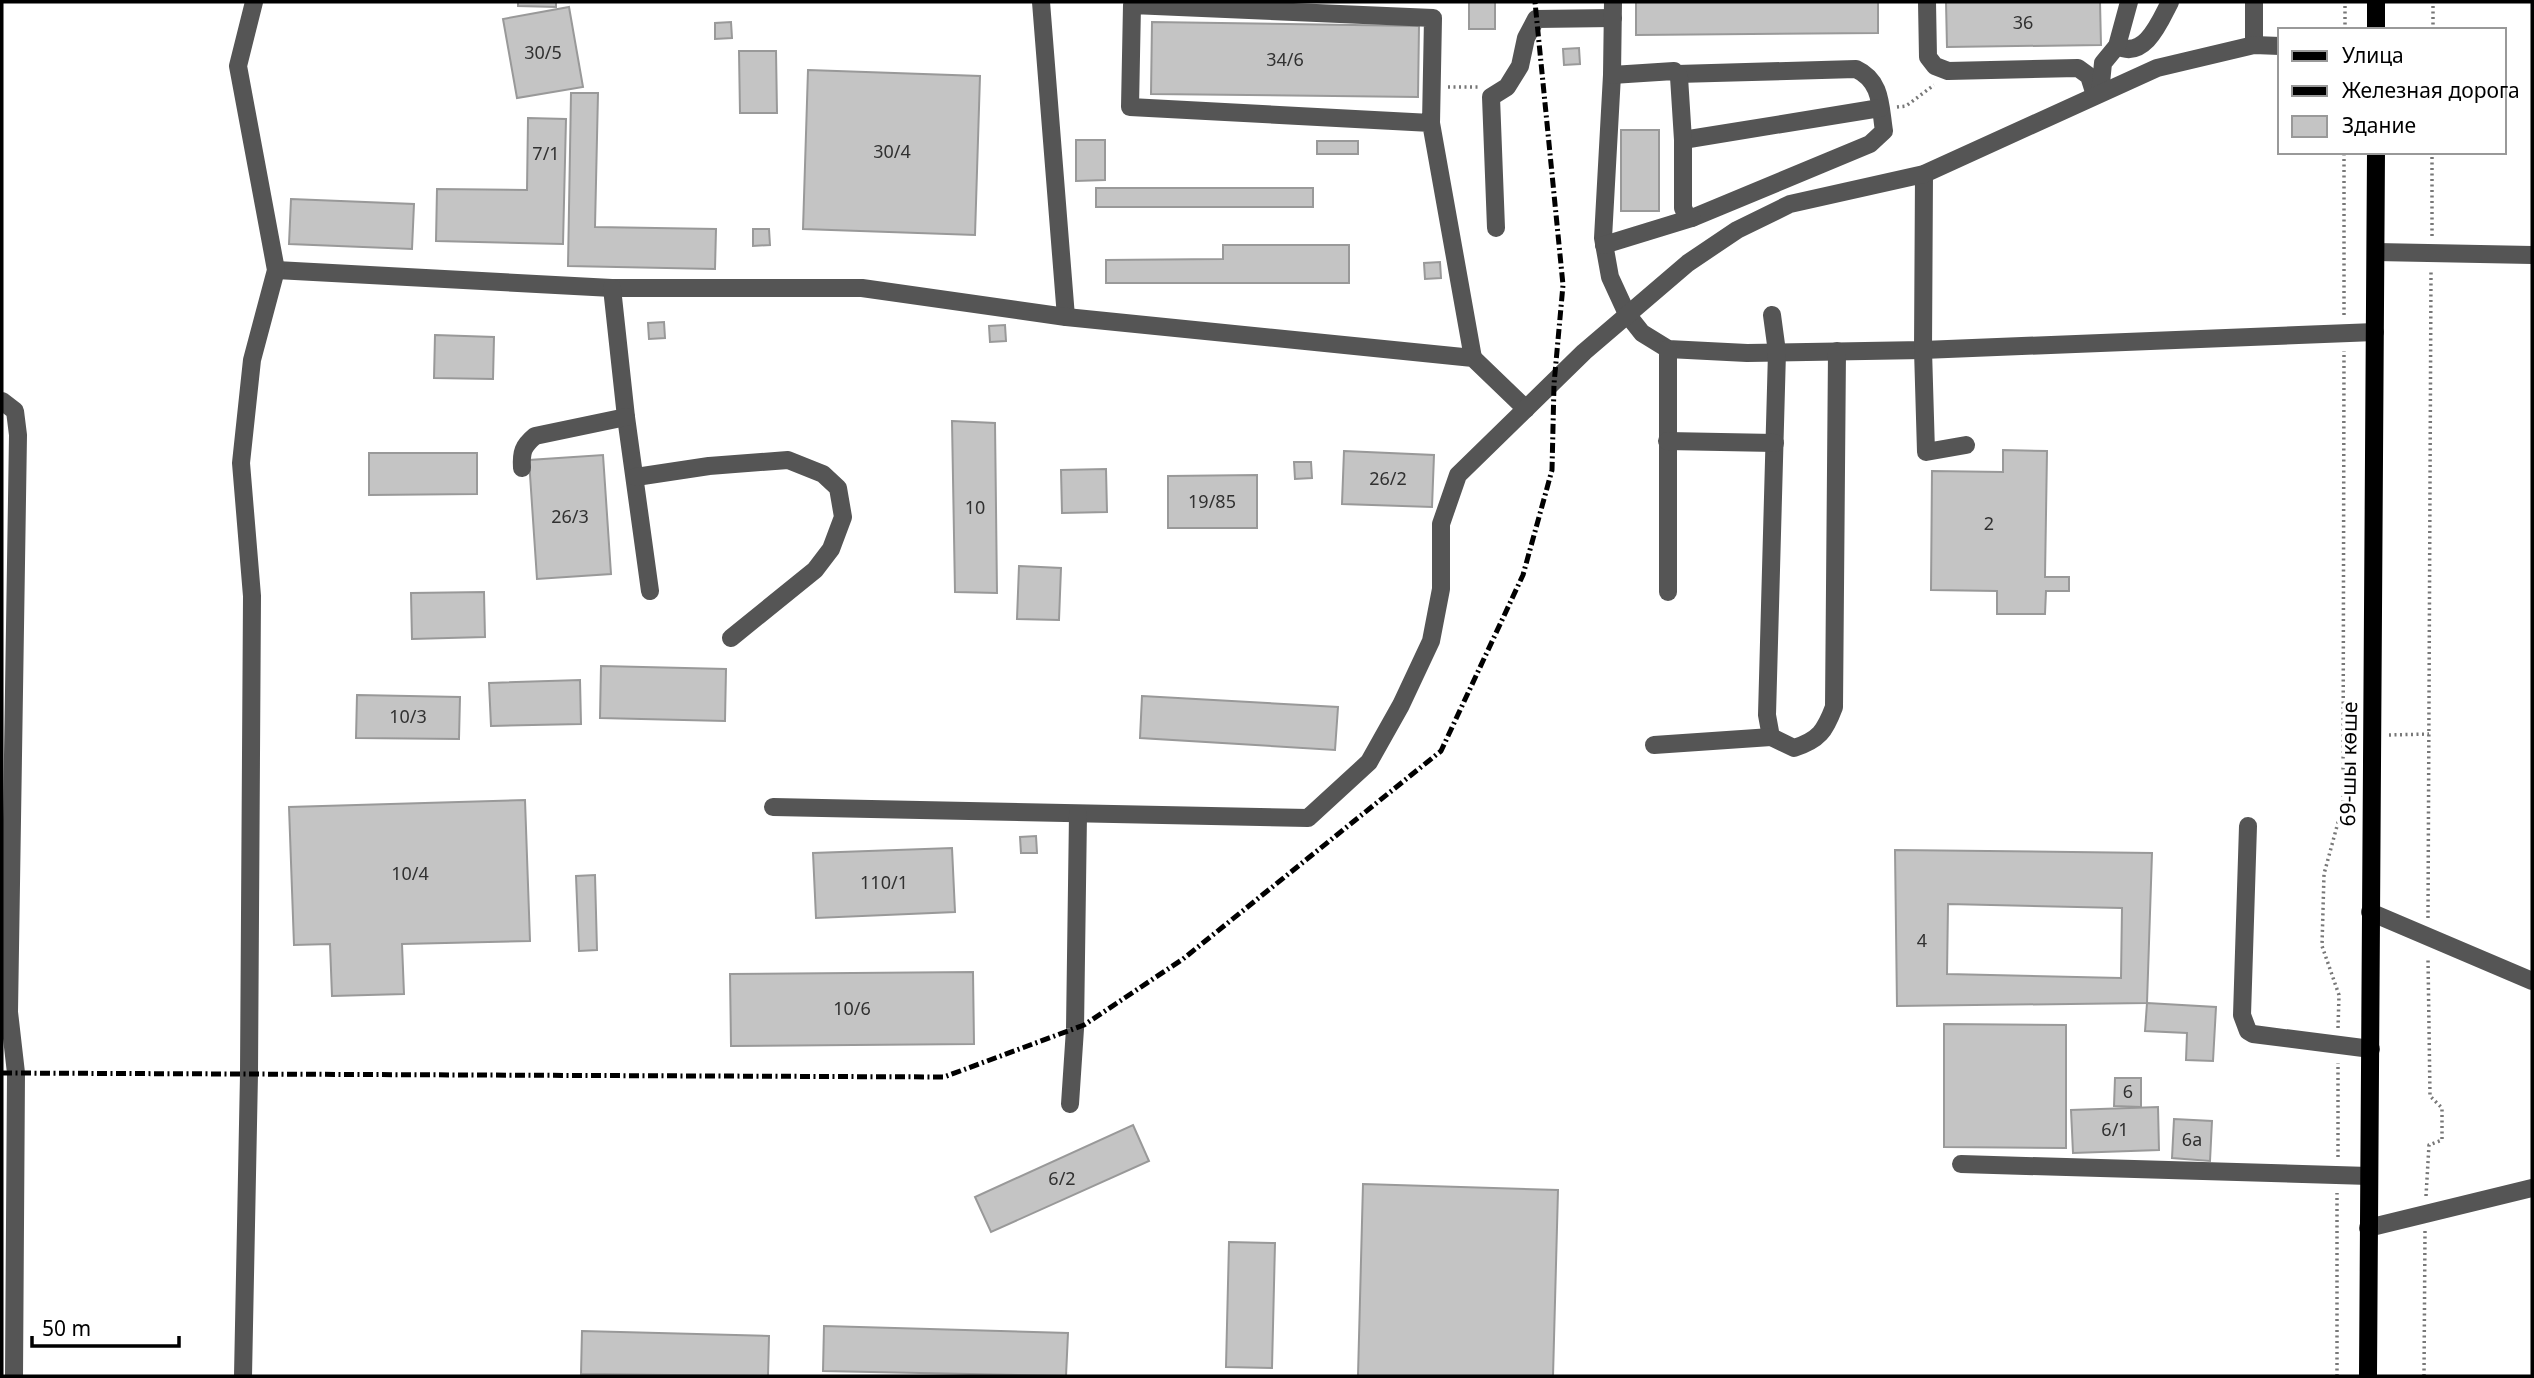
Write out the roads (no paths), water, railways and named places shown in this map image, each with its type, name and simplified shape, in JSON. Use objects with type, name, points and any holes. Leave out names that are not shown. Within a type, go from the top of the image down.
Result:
[{"type":"main road","points":[[2376,2],[2376,28]]},
{"type":"main road","name":"69-шы көше","points":[[2368,1376],[2376,154]]},
{"type":"lane","points":[[243,1376],[249,1074],[252,596],[241,463],[252,360],[276,270],[238,66],[254,2]]},
{"type":"lane","points":[[1041,2],[1066,317]]},
{"type":"lane","points":[[1927,2],[1928,57],[1935,66],[1948,71],[2078,68],[2089,76],[2097,94]]},
{"type":"lane","points":[[2097,94],[2103,63],[2117,46],[2129,2]]},
{"type":"lane","points":[[2117,46],[2125,50],[2136,49],[2149,39],[2170,2]]},
{"type":"lane","points":[[2253,45],[2254,2]]},
{"type":"lane","points":[[1431,123],[1130,107],[1132,5],[1432,10],[1431,123],[1473,358],[1526,409]]},
{"type":"lane","points":[[1496,228],[1491,97],[1507,87],[1520,66],[1526,38],[1536,19],[1613,10],[1604,245],[1610,277],[1627,314],[1642,333],[1668,349],[1777,352],[1923,350],[2375,332]]},
{"type":"lane","points":[[773,807],[1308,818],[1369,762],[1401,705],[1431,641],[1441,589],[1441,524],[1458,475],[1627,314],[1688,264],[1737,230],[1790,204],[1924,174],[2157,68],[2253,45],[2278,46]]},
{"type":"lane","points":[[1604,245],[1692,218],[1870,144],[1884,131],[1877,87],[1865,73],[1856,69],[1677,74],[1674,71],[1612,75]]},
{"type":"lane","points":[[1677,74],[1683,140],[1683,208],[1692,218]]},
{"type":"lane","points":[[1683,140],[1880,108]]},
{"type":"lane","points":[[1924,174],[1923,350],[1926,452],[1966,445]]},
{"type":"lane","points":[[2376,252],[2532,255]]},
{"type":"lane","points":[[276,270],[612,288],[862,288],[1066,317],[1473,358]]},
{"type":"lane","points":[[612,288],[650,591]]},
{"type":"lane","points":[[1771,737],[1767,715],[1777,352],[1772,315]]},
{"type":"lane","points":[[1668,349],[1668,592]]},
{"type":"lane","points":[[1654,745],[1771,737],[1794,748],[1810,743],[1828,723],[1834,707],[1837,351]]},
{"type":"lane","points":[[2,401],[15,411],[18,435],[5,1009],[16,1073],[14,1376]]},
{"type":"lane","points":[[522,468],[521,453],[526,443],[535,436],[626,416]]},
{"type":"lane","points":[[1667,441],[1775,443]]},
{"type":"lane","points":[[636,477],[709,466],[788,460],[824,474],[838,488],[843,517],[831,549],[815,570],[731,638]]},
{"type":"lane","points":[[1070,1104],[1075,1028],[1078,814]]},
{"type":"lane","points":[[2248,826],[2242,1015],[2244,1024],[2253,1034],[2371,1049]]},
{"type":"lane","points":[[2370,912],[2532,981]]},
{"type":"lane","points":[[1961,1164],[2369,1175]]},
{"type":"lane","points":[[2368,1228],[2532,1188]]},
{"type":"railway","points":[[2,1073],[944,1077],[1084,1025],[1183,959],[1441,751],[1523,575],[1552,470],[1554,384],[1563,285],[1535,2]]}]
